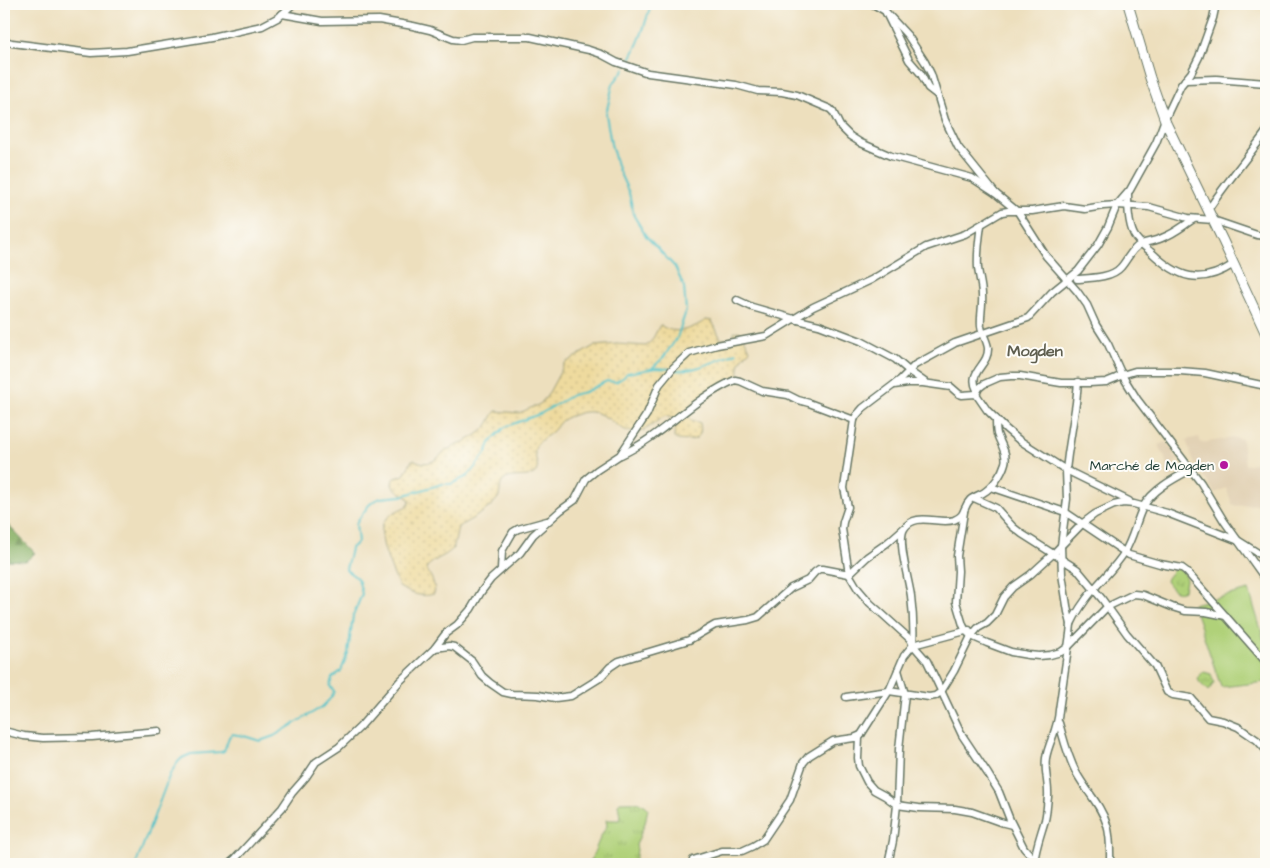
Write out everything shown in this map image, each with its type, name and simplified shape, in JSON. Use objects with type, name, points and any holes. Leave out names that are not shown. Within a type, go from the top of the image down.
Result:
[{"type":"street","points":[[4,41],[91,53],[127,51],[212,37],[262,26],[279,17],[293,4]]},
{"type":"street","points":[[873,4],[885,11],[908,36],[925,62],[931,74],[945,120],[958,147],[994,193]]},
{"type":"street","points":[[882,4],[909,60],[928,88],[938,96]]},
{"type":"street","points":[[1128,4],[1150,78],[1165,119],[1266,334]]},
{"type":"street","points":[[1044,864],[1034,861],[1024,848],[1012,825],[999,792],[962,734],[926,661],[910,639],[870,603],[858,589],[849,574],[842,529],[848,507],[844,488],[854,420],[863,408],[915,365],[954,343],[1028,318],[1052,292],[1078,271],[1101,239],[1117,205],[1128,193],[1156,143],[1180,85],[1191,73],[1199,57],[1216,4]]},
{"type":"street","points":[[282,14],[322,21],[379,20],[430,30],[453,39],[461,40],[472,37],[530,37],[589,50],[648,73],[736,85],[758,92],[782,92],[797,95],[830,109],[840,126],[850,136],[861,142],[891,156],[972,178],[1018,212],[1046,256],[1077,291],[1087,305],[1122,375],[1137,399],[1202,483],[1219,514],[1266,580]]},
{"type":"street","points":[[1185,80],[1216,79],[1266,83]]},
{"type":"street","points":[[1208,210],[1266,132]]},
{"type":"street","points":[[1128,193],[1128,206],[1135,236],[1158,259],[1174,271],[1196,277],[1210,276],[1234,264]]},
{"type":"street","points":[[620,455],[630,437],[647,414],[660,385],[673,368],[689,353],[717,345],[766,336],[813,307],[871,280],[926,247],[964,234],[1002,212],[1032,211],[1064,206],[1085,209],[1117,205],[1148,207],[1188,218],[1213,220],[1256,235],[1266,236]]},
{"type":"street","points":[[1077,279],[1095,278],[1115,273],[1121,268],[1128,255],[1142,244],[1162,238],[1194,219]]},
{"type":"street","points":[[981,225],[978,268],[982,294],[982,333],[987,344],[988,356],[976,374],[974,382],[976,392],[987,410],[1006,430],[1033,450],[1066,470],[1134,504]]},
{"type":"street","points":[[1077,291],[1078,271]]},
{"type":"street","points":[[737,300],[752,307],[819,325],[861,341],[894,360],[928,384]]},
{"type":"street","points":[[893,385],[908,383],[951,387],[962,395],[976,392],[984,384],[1000,377],[1020,376],[1061,383],[1106,382],[1135,371],[1180,371],[1205,373],[1266,386]]},
{"type":"street","points":[[229,864],[282,808],[316,762],[339,747],[360,727],[400,681],[472,609],[491,579],[520,553],[528,541],[548,521],[574,500],[586,479],[597,470],[620,455],[637,447],[704,398],[735,380],[762,391],[788,395],[854,420]]},
{"type":"street","points":[[1071,624],[1061,558],[1061,546],[1067,499],[1066,470],[1078,382]]},
{"type":"street","points":[[996,419],[997,434],[1006,458],[1005,464],[995,482],[970,500],[964,512],[957,556],[956,602],[963,625],[969,634],[1012,652],[1039,656],[1050,655],[1061,652],[1068,647],[1107,607],[1134,594],[1143,595],[1184,611],[1206,612],[1226,616]]},
{"type":"street","points":[[1034,861],[1046,817],[1048,783],[1046,762],[1058,722],[1071,624],[1094,588],[1112,570],[1125,552],[1144,506],[1166,483],[1192,469]]},
{"type":"street","points":[[991,486],[1065,512],[1083,523],[1094,533],[1134,557],[1182,568],[1266,662]]},
{"type":"street","points":[[974,498],[996,508],[1012,527],[1077,569],[1094,588],[1126,634],[1155,666],[1167,692],[1191,698],[1208,718],[1238,727],[1257,740],[1266,750]]},
{"type":"street","points":[[913,645],[969,634],[987,623],[995,615],[1004,597],[1013,587],[1030,575],[1053,554],[1083,523],[1095,514],[1114,505],[1123,503],[1134,504],[1168,513],[1239,541],[1266,558]]},
{"type":"street","points":[[434,649],[454,646],[472,661],[482,676],[503,692],[555,698],[571,696],[600,678],[610,667],[619,661],[689,640],[715,625],[758,617],[791,588],[808,580],[819,569],[849,574],[867,557],[911,523],[919,520],[952,521],[964,512]]},
{"type":"street","points":[[501,569],[502,551],[513,532],[548,521]]},
{"type":"street","points":[[904,528],[902,544],[911,596],[913,645],[904,656],[889,691],[861,735],[858,748],[859,766],[867,782],[874,790],[897,805],[919,808],[956,809],[972,812],[1012,825]]},
{"type":"street","points":[[846,697],[889,691],[929,697],[935,696],[941,692],[954,671],[969,634]]},
{"type":"street","points":[[888,864],[897,805],[899,749],[905,694],[898,670]]},
{"type":"street","points":[[1058,722],[1072,765],[1100,807],[1105,818],[1110,840],[1110,864]]},
{"type":"street","points":[[4,731],[43,738],[92,737],[159,731]]},
{"type":"street","points":[[693,860],[722,851],[742,851],[763,840],[790,800],[803,763],[809,756],[833,742],[861,735]]},
{"type":"shaded area","points":[[1199,437],[1201,443],[1234,438],[1242,439],[1245,465],[1258,462],[1262,479],[1266,478],[1266,487],[1261,489],[1263,504],[1233,506],[1226,488],[1215,493],[1195,464],[1186,440]]},
{"type":"shaded area","points":[[1165,442],[1174,452],[1175,457],[1178,457],[1180,460],[1175,462],[1177,469],[1173,470],[1174,477],[1168,478],[1165,457],[1159,445]]},
{"type":"green space","points":[[4,521],[35,553],[26,561],[4,560]]},
{"type":"green space","points":[[1175,568],[1184,572],[1186,580],[1184,590],[1178,592],[1169,586],[1166,581]]},
{"type":"green space","points":[[1249,590],[1266,647],[1266,682],[1221,687],[1193,604]]},
{"type":"green space","points":[[1204,672],[1211,674],[1214,683],[1208,691],[1198,679],[1200,674]]},
{"type":"green space","points":[[620,802],[638,803],[648,808],[645,823],[636,845],[635,861],[640,864],[588,864],[607,826],[606,820],[619,820],[618,804]]},
{"type":"sand","points":[[706,320],[712,321],[721,339],[728,339],[733,336],[734,332],[741,332],[750,350],[743,357],[740,364],[740,381],[735,380],[685,411],[689,419],[700,423],[701,429],[698,437],[681,441],[674,438],[675,426],[672,418],[665,416],[639,432],[626,430],[598,413],[585,412],[566,418],[536,447],[536,472],[529,476],[511,477],[503,481],[499,496],[494,503],[458,527],[453,548],[426,568],[434,584],[434,594],[420,595],[399,587],[383,543],[382,526],[390,515],[409,505],[410,500],[393,487],[392,484],[393,479],[404,475],[412,460],[426,463],[435,460],[445,451],[482,431],[496,411],[519,413],[540,404],[547,396],[565,363],[594,346],[617,344],[646,346],[652,340],[660,325],[678,331],[695,326]]},
{"type":"waterway","points":[[627,64],[638,42],[651,4]]},
{"type":"waterway","points":[[625,68],[613,84],[606,114],[611,144],[618,169],[629,193],[634,216],[646,236],[675,267],[684,287],[686,311],[677,338],[663,358],[651,369]]},
{"type":"waterway","points":[[675,370],[698,368],[737,353]]},
{"type":"waterway","points":[[136,864],[170,774],[182,758],[191,754],[224,751],[232,734],[260,741],[274,736],[322,707],[332,696],[334,691],[330,686],[332,678],[341,671],[348,653],[353,616],[362,594],[357,578],[346,570],[346,567],[351,548],[358,542],[356,524],[369,505],[380,498],[401,496],[442,484],[451,484],[468,476],[486,453],[491,441],[505,427],[542,413],[572,395],[585,392],[607,381],[616,382],[627,373],[657,368],[670,369]]},
{"type":"place","name":"Marché de Mogden","points":[[1224,465]]},
{"type":"district","name":"Mogden","points":[[1035,350]]}]
